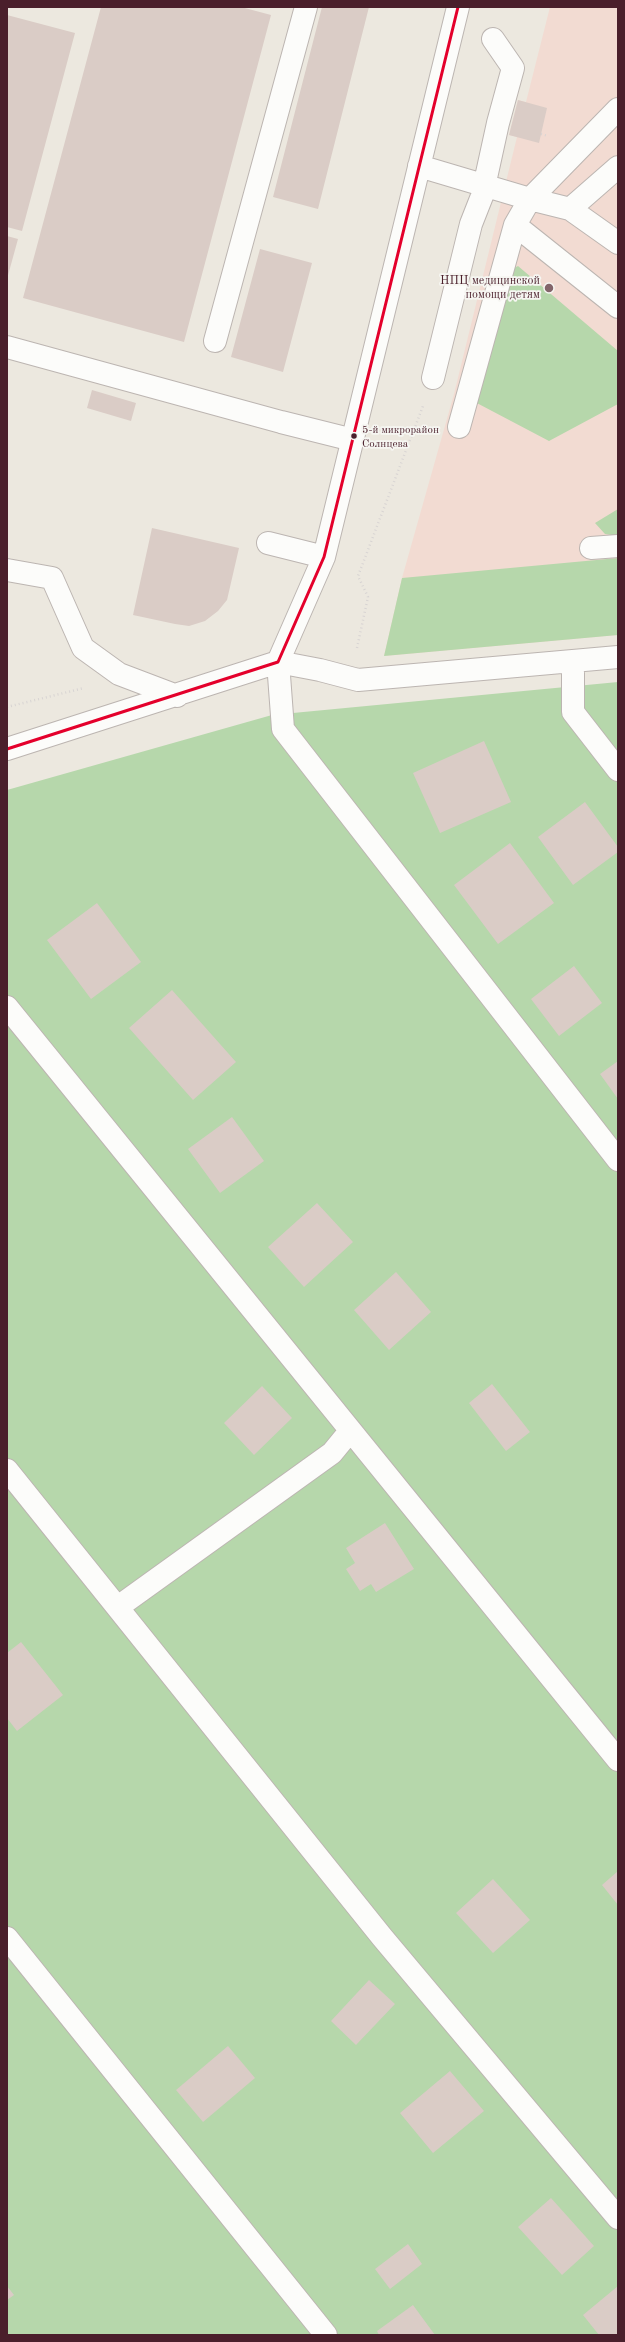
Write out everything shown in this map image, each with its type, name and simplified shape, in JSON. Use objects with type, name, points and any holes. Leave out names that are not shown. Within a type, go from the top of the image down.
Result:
[{"type":"street","points":[[215,341],[306,7]]},
{"type":"street","points":[[458,7],[324,557],[278,662],[283,730],[618,1160]]},
{"type":"street","points":[[433,378],[471,224],[484,186],[498,123],[513,68],[493,39]]},
{"type":"street","points":[[459,427],[515,225],[530,199],[618,109]]},
{"type":"street","points":[[420,166],[484,186],[570,209],[618,243]]},
{"type":"street","points":[[570,209],[618,167]]},
{"type":"street","points":[[515,225],[618,307]]},
{"type":"street","points":[[7,347],[280,422],[353,440]]},
{"type":"street","points":[[268,543],[324,557]]},
{"type":"street","points":[[591,548],[618,546]]},
{"type":"street","points":[[7,570],[52,578],[83,648],[119,674],[177,696]]},
{"type":"street","points":[[7,749],[177,696],[278,662],[320,670],[358,680],[618,657]]},
{"type":"street","points":[[573,661],[573,712],[618,770]]},
{"type":"street","points":[[7,1007],[618,1760]]},
{"type":"street","points":[[118,1607],[332,1452],[350,1431]]},
{"type":"street","points":[[7,1470],[382,1936],[618,2218]]},
{"type":"street","points":[[7,1938],[326,2335]]},
{"type":"path","points":[[356,653],[368,597],[358,576],[433,378]]},
{"type":"path","points":[[7,707],[91,687]]},
{"type":"shaded area","name":"НПЦ медицинской помощи детям","points":[[550,7],[618,7],[618,635],[384,656],[402,578],[454,394],[517,137],[509,135],[518,100],[526,102]]},
{"type":"green space","points":[[518,266],[618,351],[618,404],[549,441],[473,401],[514,268]]},
{"type":"green space","points":[[618,509],[618,536],[605,534],[595,523]]},
{"type":"green space","points":[[618,558],[618,635],[384,656],[402,578]]},
{"type":"green space","points":[[618,682],[618,2335],[7,2335],[7,790],[272,715]]},
{"type":"building","points":[[101,7],[241,7],[271,15],[184,342],[23,298]]},
{"type":"building","points":[[322,7],[369,7],[318,209],[273,197]]},
{"type":"building","points":[[7,15],[75,33],[22,231],[7,227]]},
{"type":"building","points":[[518,100],[547,108],[539,143],[509,135]]},
{"type":"building","points":[[7,236],[18,239],[7,279]]},
{"type":"building","points":[[260,249],[312,263],[283,372],[231,357]]},
{"type":"building","points":[[92,390],[136,403],[131,421],[87,408]]},
{"type":"building","points":[[152,528],[239,548],[227,600],[218,611],[205,621],[189,626],[133,615]]},
{"type":"building","points":[[484,741],[511,802],[440,833],[413,773]]},
{"type":"building","points":[[585,802],[618,847],[618,852],[573,885],[538,837]]},
{"type":"building","points":[[510,843],[554,903],[498,944],[454,885]]},
{"type":"building","points":[[97,903],[141,962],[91,999],[47,940]]},
{"type":"building","points":[[574,966],[602,1003],[559,1036],[531,999]]},
{"type":"building","points":[[172,990],[236,1062],[193,1100],[129,1028]]},
{"type":"building","points":[[618,1061],[618,1099],[600,1074]]},
{"type":"building","points":[[232,1117],[264,1161],[220,1193],[188,1149]]},
{"type":"building","points":[[317,1203],[353,1242],[304,1287],[268,1247]]},
{"type":"building","points":[[396,1272],[431,1312],[389,1350],[354,1310]]},
{"type":"building","points":[[492,1384],[530,1432],[506,1451],[469,1403]]},
{"type":"building","points":[[262,1386],[292,1418],[254,1455],[224,1423]]},
{"type":"building","points":[[385,1523],[414,1569],[376,1592],[371,1584],[360,1591],[346,1569],[355,1563],[346,1548]]},
{"type":"building","points":[[21,1642],[63,1695],[17,1731],[7,1718],[7,1653]]},
{"type":"building","points":[[618,1871],[618,1905],[602,1885]]},
{"type":"building","points":[[493,1879],[530,1920],[493,1953],[456,1913]]},
{"type":"building","points":[[369,1980],[395,2004],[356,2045],[331,2021]]},
{"type":"building","points":[[228,2046],[255,2078],[203,2122],[176,2090]]},
{"type":"building","points":[[450,2071],[484,2111],[433,2153],[400,2113]]},
{"type":"building","points":[[551,2198],[594,2246],[562,2275],[518,2227]]},
{"type":"building","points":[[408,2244],[422,2264],[390,2289],[375,2269]]},
{"type":"building","points":[[7,2286],[14,2295],[7,2300]]},
{"type":"building","points":[[618,2286],[618,2335],[599,2335],[583,2315]]},
{"type":"building","points":[[413,2305],[435,2335],[379,2335],[377,2331]]},
{"type":"transit line","points":[[7,749],[278,662],[324,557],[458,7]]},
{"type":"place","name":"НПЦ медицинской помощи детям","points":[[549,288]]},
{"type":"place","name":"5-й микрорайон Солнцева","points":[[354,436]]}]
